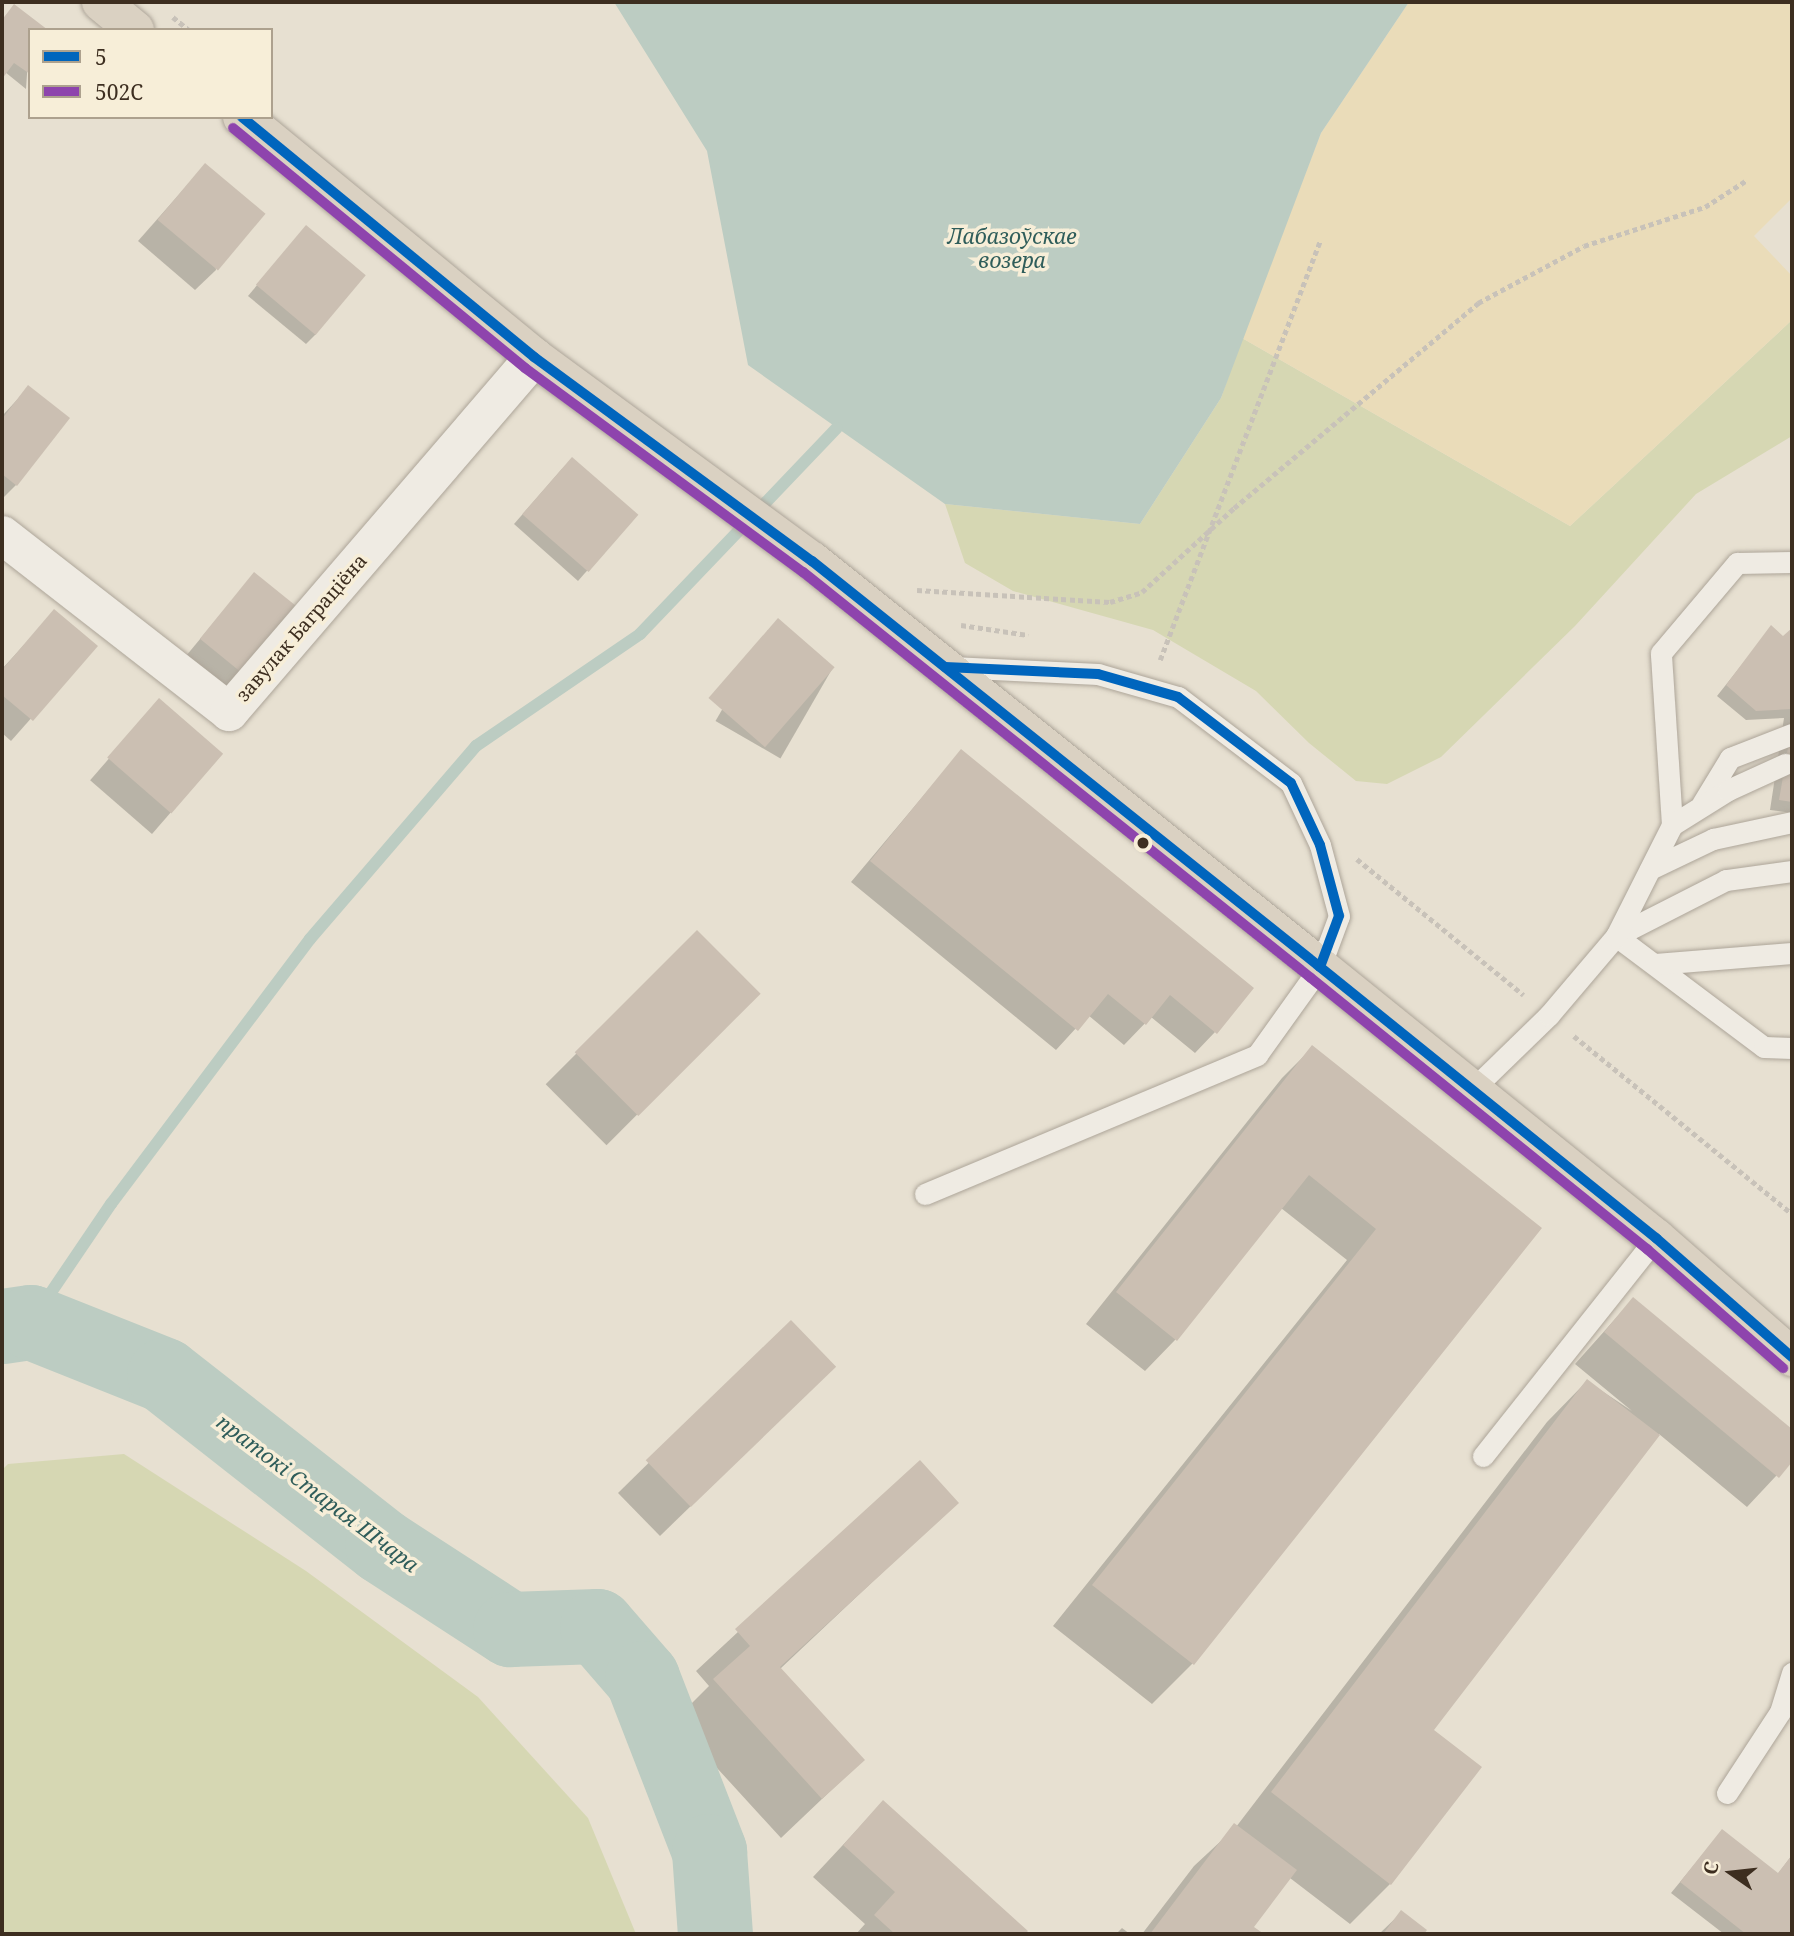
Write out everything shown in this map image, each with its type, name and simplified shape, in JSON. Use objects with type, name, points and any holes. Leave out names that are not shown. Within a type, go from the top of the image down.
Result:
[{"type":"highway","points":[[101,2],[133,28]]},
{"type":"highway","points":[[244,119],[534,357],[712,485],[812,561],[1473,1089],[1656,1238],[1792,1357]]},
{"type":"street","name":"завулак Баграціёна","points":[[2,535],[229,712],[534,357]]},
{"type":"lane","points":[[1473,1089],[1549,1015],[1616,936],[1671,825],[1661,653],[1737,563],[1792,562]]},
{"type":"lane","points":[[925,1195],[1258,1055],[1320,967],[1339,916],[1320,845],[1292,783],[1178,697],[1098,674],[945,667]]},
{"type":"lane","points":[[1699,809],[1730,758],[1792,734]]},
{"type":"lane","points":[[1671,825],[1784,764]]},
{"type":"lane","points":[[1650,869],[1713,839],[1792,822]]},
{"type":"lane","points":[[1616,936],[1726,880],[1792,871]]},
{"type":"lane","points":[[1616,936],[1764,1047],[1792,1048]]},
{"type":"lane","points":[[1655,964],[1792,953]]},
{"type":"lane","points":[[1483,1456],[1656,1238]]},
{"type":"lane","points":[[1727,1793],[1780,1712],[1792,1673]]},
{"type":"path","points":[[905,590],[968,590],[1110,602],[1142,592],[1209,531],[1478,303],[1584,246],[1705,207],[1747,180]]},
{"type":"path","points":[[1157,666],[1321,242]]},
{"type":"green space","points":[[1792,320],[1792,436],[1696,494],[1575,626],[1441,757],[1387,784],[1356,781],[1309,743],[1256,691],[1153,630],[1013,591],[965,563],[945,504],[1140,524],[1221,398],[1242,338],[1570,526]]},
{"type":"green space","points":[[124,1454],[306,1571],[478,1697],[588,1818],[636,1934],[2,1934],[2,1470],[8,1464]]},
{"type":"sand","points":[[1409,2],[1792,2],[1792,198],[1754,236],[1792,276],[1792,320],[1570,526],[1242,338],[1321,133]]},
{"type":"water","name":"Лабазоўскае возера","points":[[614,2],[1409,2],[1321,133],[1221,398],[1140,524],[945,504],[748,365],[707,151]]},
{"type":"building","points":[[14,4],[45,28],[28,28],[28,73],[14,63],[2,79],[2,20]]},
{"type":"building","points":[[205,163],[266,214],[218,270],[157,220]]},
{"type":"building","points":[[306,225],[366,275],[316,335],[256,285]]},
{"type":"building","points":[[28,385],[70,418],[17,486],[2,474],[2,419]]},
{"type":"building","points":[[572,457],[638,515],[589,572],[522,514]]},
{"type":"building","points":[[254,572],[295,605],[241,672],[200,639]]},
{"type":"building","points":[[54,609],[98,646],[33,721],[2,695],[2,670]]},
{"type":"building","points":[[778,618],[835,667],[765,747],[708,698]]},
{"type":"building","points":[[1771,625],[1783,636],[1792,628],[1792,709],[1756,711],[1726,685]]},
{"type":"building","points":[[159,698],[223,754],[171,813],[107,758]]},
{"type":"building","points":[[1792,724],[1792,802],[1779,800]]},
{"type":"building","points":[[961,749],[1254,988],[1217,1034],[1170,995],[1146,1025],[1108,994],[1078,1031],[870,861]]},
{"type":"building","points":[[697,930],[761,994],[638,1116],[575,1052]]},
{"type":"building","points":[[1312,1045],[1542,1228],[1194,1665],[1092,1585],[1376,1229],[1309,1175],[1177,1341],[1116,1292]]},
{"type":"building","points":[[1633,1297],[1792,1429],[1792,1462],[1779,1478],[1604,1332]]},
{"type":"building","points":[[791,1320],[836,1367],[691,1507],[646,1460]]},
{"type":"building","points":[[1587,1379],[1660,1435],[1434,1730],[1482,1767],[1391,1885],[1271,1792]]},
{"type":"building","points":[[920,1460],[959,1503],[780,1667],[865,1760],[822,1799],[713,1679],[750,1646],[735,1629]]},
{"type":"building","points":[[883,1800],[1028,1931],[1025,1934],[895,1934],[874,1915],[895,1892],[843,1845]]},
{"type":"building","points":[[1234,1823],[1297,1870],[1254,1927],[1264,1934],[1150,1934]]},
{"type":"building","points":[[1722,1829],[1778,1873],[1792,1855],[1792,1934],[1746,1934],[1680,1882]]},
{"type":"building","points":[[1401,1910],[1427,1930],[1424,1934],[1383,1934]]},
{"type":"waterway","points":[[31,1322],[111,1204],[310,939],[476,746],[640,634],[837,428]]},
{"type":"waterway","name":"пратокі Старая Шчара","points":[[2,1326],[31,1322],[164,1375],[382,1546],[510,1629],[597,1626],[642,1678],[709,1851],[715,1934]]},
{"type":"transit line","name":"5","points":[[244,119],[534,357],[812,561],[1320,967],[1656,1238],[1792,1357]]},
{"type":"transit line","name":"502С","points":[[233,128],[525,368],[803,572],[1311,978],[1647,1249],[1783,1368]]},
{"type":"transit line","name":"5","points":[[945,667],[1098,674],[1178,697],[1291,783],[1320,845],[1339,916],[1320,967]]}]
